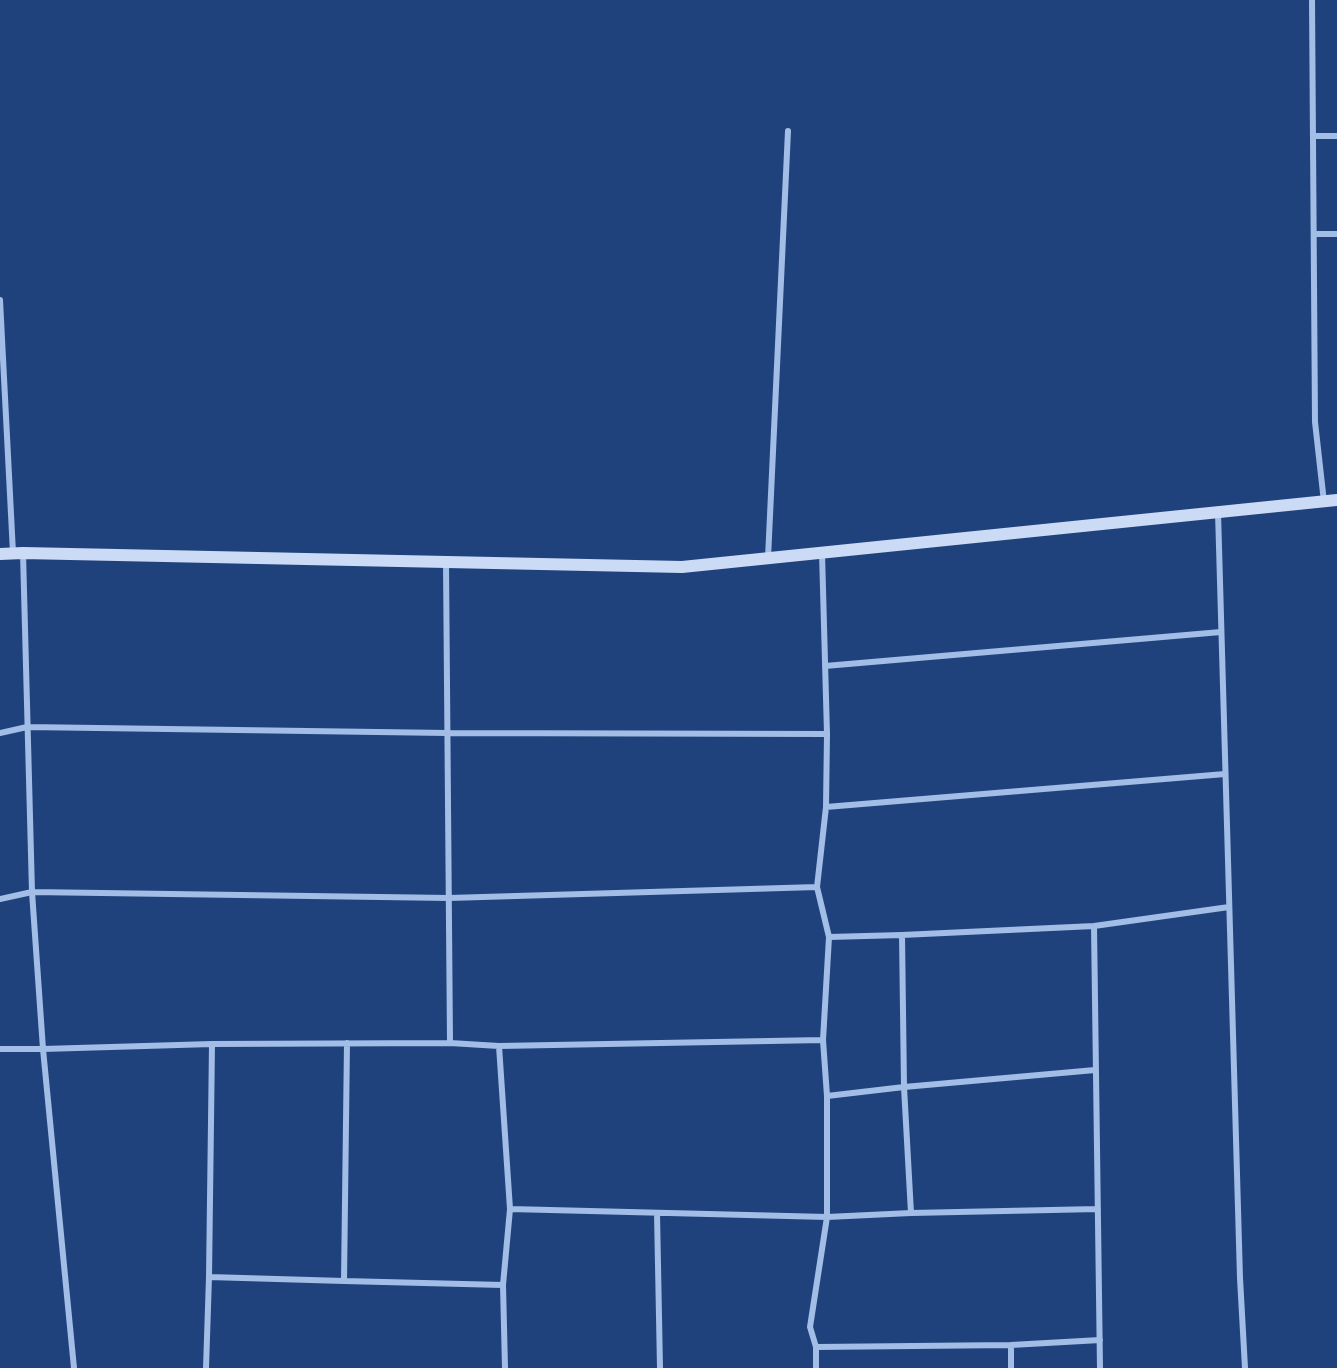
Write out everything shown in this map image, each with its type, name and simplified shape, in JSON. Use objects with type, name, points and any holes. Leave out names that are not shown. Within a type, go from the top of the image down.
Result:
[{"type":"street","points":[[12,554],[682,567],[1330,501],[1315,422],[1312,0]]},
{"type":"street","points":[[768,558],[788,131]]},
{"type":"street","points":[[1313,136],[1337,136]]},
{"type":"street","points":[[1314,234],[1337,234]]},
{"type":"street","points":[[0,300],[12,554],[27,728],[32,892],[43,1049],[74,1368]]},
{"type":"street","points":[[1218,512],[1240,1278],[1245,1368]]},
{"type":"street","points":[[816,1368],[816,1347],[810,1327],[827,1217],[827,1096],[823,1040],[829,937],[817,887],[826,807],[827,734],[822,553]]},
{"type":"street","points":[[446,563],[450,1043]]},
{"type":"street","points":[[825,666],[1221,632]]},
{"type":"street","points":[[0,733],[27,728],[447,733],[827,734]]},
{"type":"street","points":[[826,807],[1225,774]]},
{"type":"street","points":[[0,899],[32,892],[449,898],[817,887]]},
{"type":"street","points":[[829,937],[1094,926],[1229,907]]},
{"type":"street","points":[[1094,926],[1100,1368]]},
{"type":"street","points":[[902,935],[904,1087],[911,1213]]},
{"type":"street","points":[[0,1049],[347,1042],[500,1046],[823,1040]]},
{"type":"street","points":[[344,1281],[347,1042]]},
{"type":"street","points":[[207,1368],[212,1044]]},
{"type":"street","points":[[500,1046],[510,1209],[503,1286],[505,1368]]},
{"type":"street","points":[[827,1096],[1095,1070]]},
{"type":"street","points":[[510,1209],[827,1217],[1098,1209]]},
{"type":"street","points":[[657,1213],[660,1368]]},
{"type":"street","points":[[210,1277],[503,1286]]},
{"type":"street","points":[[816,1347],[1011,1345],[1100,1340]]},
{"type":"street","points":[[1011,1345],[1011,1368]]}]
